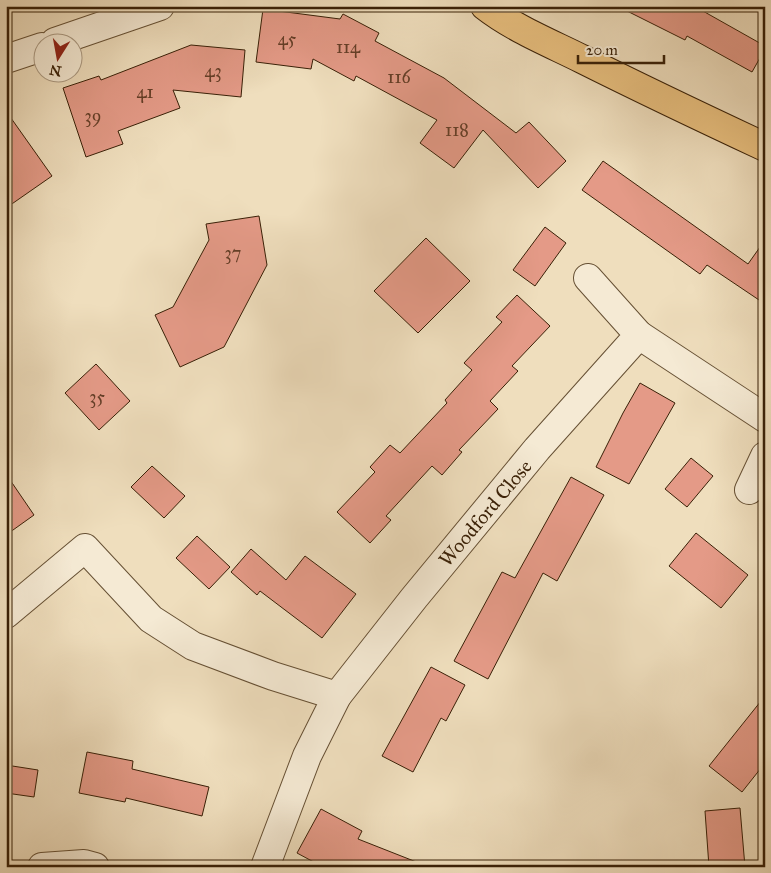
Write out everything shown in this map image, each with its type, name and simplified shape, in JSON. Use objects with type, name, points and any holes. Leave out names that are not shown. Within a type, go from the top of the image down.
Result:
[{"type":"main road","points":[[485,6],[495,14],[555,46],[659,98],[765,147]]},
{"type":"street","points":[[82,33],[160,6]]},
{"type":"street","points":[[6,59],[32,50]]},
{"type":"street","points":[[588,278],[639,335],[765,418]]},
{"type":"street","name":"Woodford Close","points":[[266,867],[307,756],[337,696],[414,598],[537,450],[639,335]]},
{"type":"street","points":[[749,490],[765,456]]},
{"type":"street","points":[[6,614],[85,548],[151,619],[193,646],[273,676],[337,696]]},
{"type":"street","points":[[42,867],[84,864],[95,867]]},
{"type":"building","points":[[617,6],[694,6],[765,46],[765,49],[752,72],[687,36],[685,40]]},
{"type":"building","points":[[263,9],[340,19],[343,14],[379,33],[375,41],[444,78],[516,133],[529,122],[566,161],[538,188],[483,130],[454,168],[420,143],[437,120],[356,76],[354,81],[313,59],[311,69],[256,62]]},
{"type":"building","points":[[191,45],[245,50],[241,97],[173,90],[180,108],[118,131],[123,144],[86,157],[63,88],[99,76],[101,80]]},
{"type":"building","points":[[6,111],[52,176],[6,208]]},
{"type":"building","points":[[603,161],[748,264],[765,240],[765,304],[707,265],[700,274],[582,190]]},
{"type":"building","points":[[259,216],[267,265],[224,347],[180,367],[155,315],[173,307],[209,240],[206,224]]},
{"type":"building","points":[[545,227],[566,243],[535,286],[513,270]]},
{"type":"building","points":[[426,238],[470,281],[418,333],[374,291]]},
{"type":"building","points":[[517,295],[550,326],[512,366],[518,371],[490,401],[498,409],[459,450],[462,452],[442,475],[432,466],[386,516],[391,520],[370,543],[337,512],[375,472],[370,467],[390,445],[400,453],[447,403],[445,400],[472,370],[464,363],[502,322],[496,317]]},
{"type":"building","points":[[96,364],[130,401],[99,430],[65,393]]},
{"type":"building","points":[[640,383],[675,403],[629,484],[596,467]]},
{"type":"building","points":[[691,458],[713,476],[687,507],[665,489]]},
{"type":"building","points":[[152,466],[185,496],[164,518],[131,487]]},
{"type":"building","points":[[6,474],[34,515],[6,535]]},
{"type":"building","points":[[571,477],[604,495],[557,581],[543,573],[488,679],[454,661],[502,572],[515,578]]},
{"type":"building","points":[[696,533],[748,575],[721,608],[669,566]]},
{"type":"building","points":[[197,536],[230,567],[209,589],[176,558]]},
{"type":"building","points":[[251,549],[286,580],[305,556],[356,594],[322,638],[260,591],[257,595],[231,572]]},
{"type":"building","points":[[431,667],[465,685],[446,721],[441,718],[413,772],[382,756]]},
{"type":"building","points":[[765,696],[765,763],[742,792],[709,766]]},
{"type":"building","points":[[87,752],[133,761],[132,769],[209,787],[202,816],[126,798],[125,802],[79,793]]},
{"type":"building","points":[[6,765],[38,770],[34,797],[6,793]]},
{"type":"building","points":[[740,808],[745,867],[709,867],[705,811]]},
{"type":"building","points":[[321,809],[362,831],[358,839],[424,865],[424,867],[323,867],[297,853]]}]
